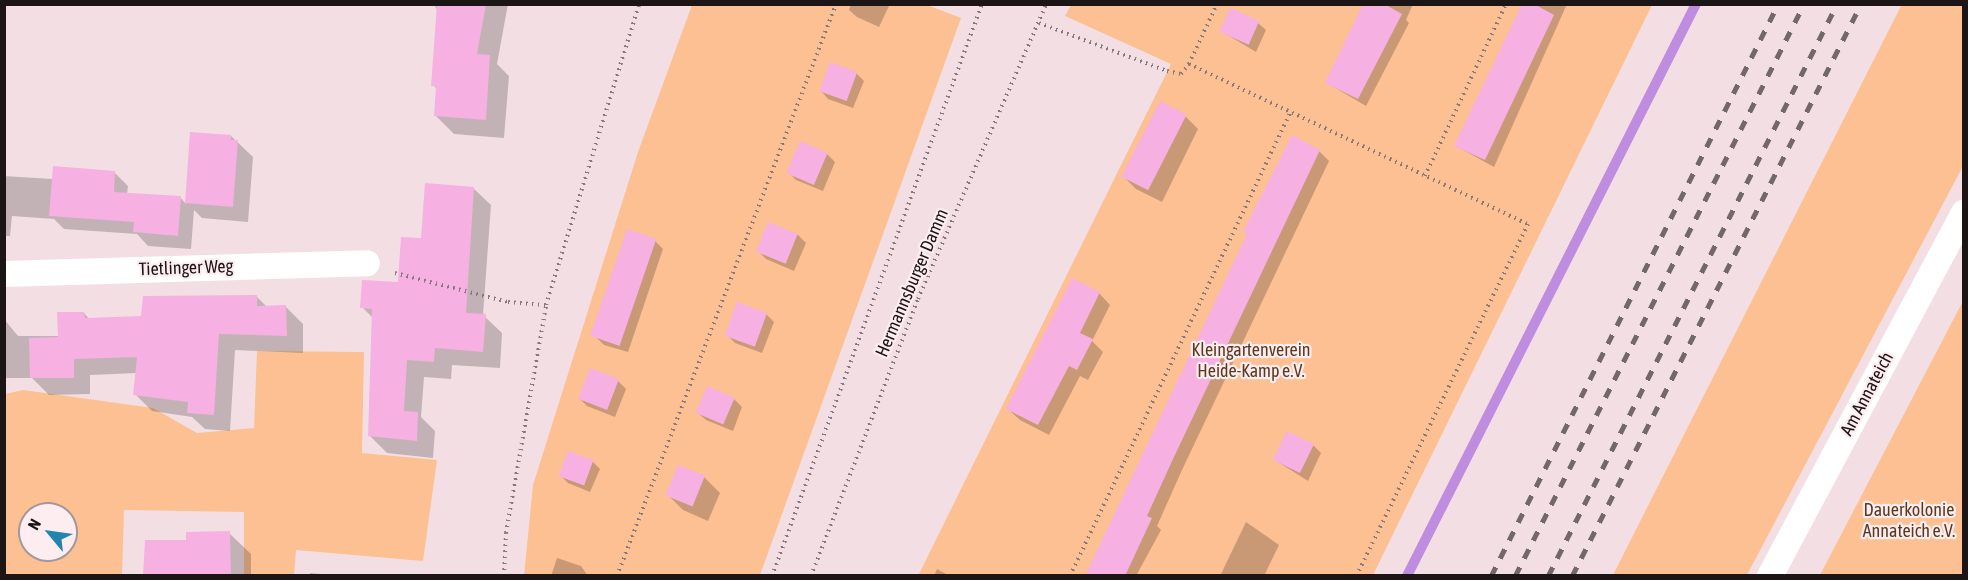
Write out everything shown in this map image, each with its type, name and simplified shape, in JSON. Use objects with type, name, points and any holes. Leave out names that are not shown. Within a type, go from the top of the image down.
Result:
[{"type":"street","name":"Am Annateich","points":[[1770,576],[1964,213]]},
{"type":"street","name":"Tietlinger Weg","points":[[4,274],[367,263]]},
{"type":"path","points":[[504,576],[506,533],[546,305],[639,4]]},
{"type":"path","points":[[617,576],[836,4]]},
{"type":"path","points":[[772,576],[982,4]]},
{"type":"path","name":"Hermannsburger Damm","points":[[811,576],[918,300],[1046,4]]},
{"type":"path","points":[[1039,23],[1167,71],[1181,74],[1217,4]]},
{"type":"path","points":[[1425,176],[1506,4]]},
{"type":"path","points":[[1188,64],[1528,224],[1356,576]]},
{"type":"path","points":[[1070,576],[1291,111]]},
{"type":"path","points":[[367,263],[508,302],[546,305]]},
{"type":"green space","points":[[1902,4],[1963,5],[1963,166],[1747,575],[1613,575]]},
{"type":"green space","points":[[692,5],[927,5],[961,18],[760,575],[524,576],[533,485],[638,152]]},
{"type":"green space","name":"Kleingartenverein Heide-Kamp e.V.","points":[[1071,5],[1652,5],[1373,575],[918,576],[1171,64],[1065,16]]},
{"type":"green space","name":"Dauerkolonie Annateich e.V.","points":[[1963,301],[1963,575],[1820,575]]},
{"type":"green space","points":[[257,351],[364,352],[362,453],[437,460],[423,561],[296,550],[294,575],[244,575],[244,512],[124,510],[122,575],[5,575],[5,394],[23,390],[153,408],[197,433],[254,428]]},
{"type":"building","points":[[437,4],[486,4],[477,54],[490,55],[486,120],[434,116],[436,86],[431,86]]},
{"type":"building","points":[[1363,4],[1384,4],[1402,14],[1358,99],[1325,83]]},
{"type":"building","points":[[1522,4],[1534,4],[1554,15],[1485,160],[1454,146]]},
{"type":"building","points":[[1230,8],[1259,21],[1249,45],[1219,32]]},
{"type":"building","points":[[830,62],[857,72],[847,101],[819,91]]},
{"type":"building","points":[[1160,101],[1187,115],[1148,190],[1121,177]]},
{"type":"building","points":[[190,132],[231,135],[231,140],[238,140],[233,207],[185,203]]},
{"type":"building","points":[[1292,135],[1320,150],[1173,459],[1147,516],[1152,518],[1125,576],[1085,576],[1247,234],[1243,232]]},
{"type":"building","points":[[800,141],[828,153],[814,185],[786,173]]},
{"type":"building","points":[[53,166],[115,171],[114,192],[181,196],[178,236],[133,232],[134,222],[49,216]]},
{"type":"building","points":[[425,183],[474,187],[466,313],[486,314],[483,352],[435,348],[434,362],[407,360],[404,411],[418,412],[417,441],[368,436],[372,309],[360,308],[362,280],[398,282],[401,237],[421,238]]},
{"type":"building","points":[[768,222],[798,234],[786,264],[756,252]]},
{"type":"building","points":[[627,229],[656,239],[620,346],[590,336]]},
{"type":"building","points":[[1072,278],[1100,292],[1080,333],[1093,339],[1077,370],[1069,366],[1038,425],[1006,409]]},
{"type":"building","points":[[257,295],[257,306],[286,305],[287,336],[219,334],[214,415],[187,413],[188,402],[133,395],[137,357],[74,359],[74,378],[30,378],[29,338],[58,337],[57,312],[84,312],[85,318],[141,316],[143,296]]},
{"type":"building","points":[[737,302],[767,313],[755,347],[725,336]]},
{"type":"building","points":[[590,368],[619,379],[607,410],[578,399]]},
{"type":"building","points":[[707,386],[735,398],[723,424],[696,413]]},
{"type":"building","points":[[1287,431],[1314,444],[1300,473],[1273,460]]},
{"type":"building","points":[[568,451],[593,460],[584,486],[559,476]]},
{"type":"building","points":[[678,465],[705,476],[693,506],[666,496]]},
{"type":"building","points":[[230,531],[231,576],[143,576],[145,540],[186,540],[186,532]]},
{"type":"waterway","points":[[1407,576],[1696,4]]},
{"type":"railway","points":[[1491,576],[1778,4]]},
{"type":"railway","points":[[1515,576],[1804,4]]},
{"type":"railway","points":[[1548,576],[1837,4]]},
{"type":"railway","points":[[1572,576],[1861,4]]}]
